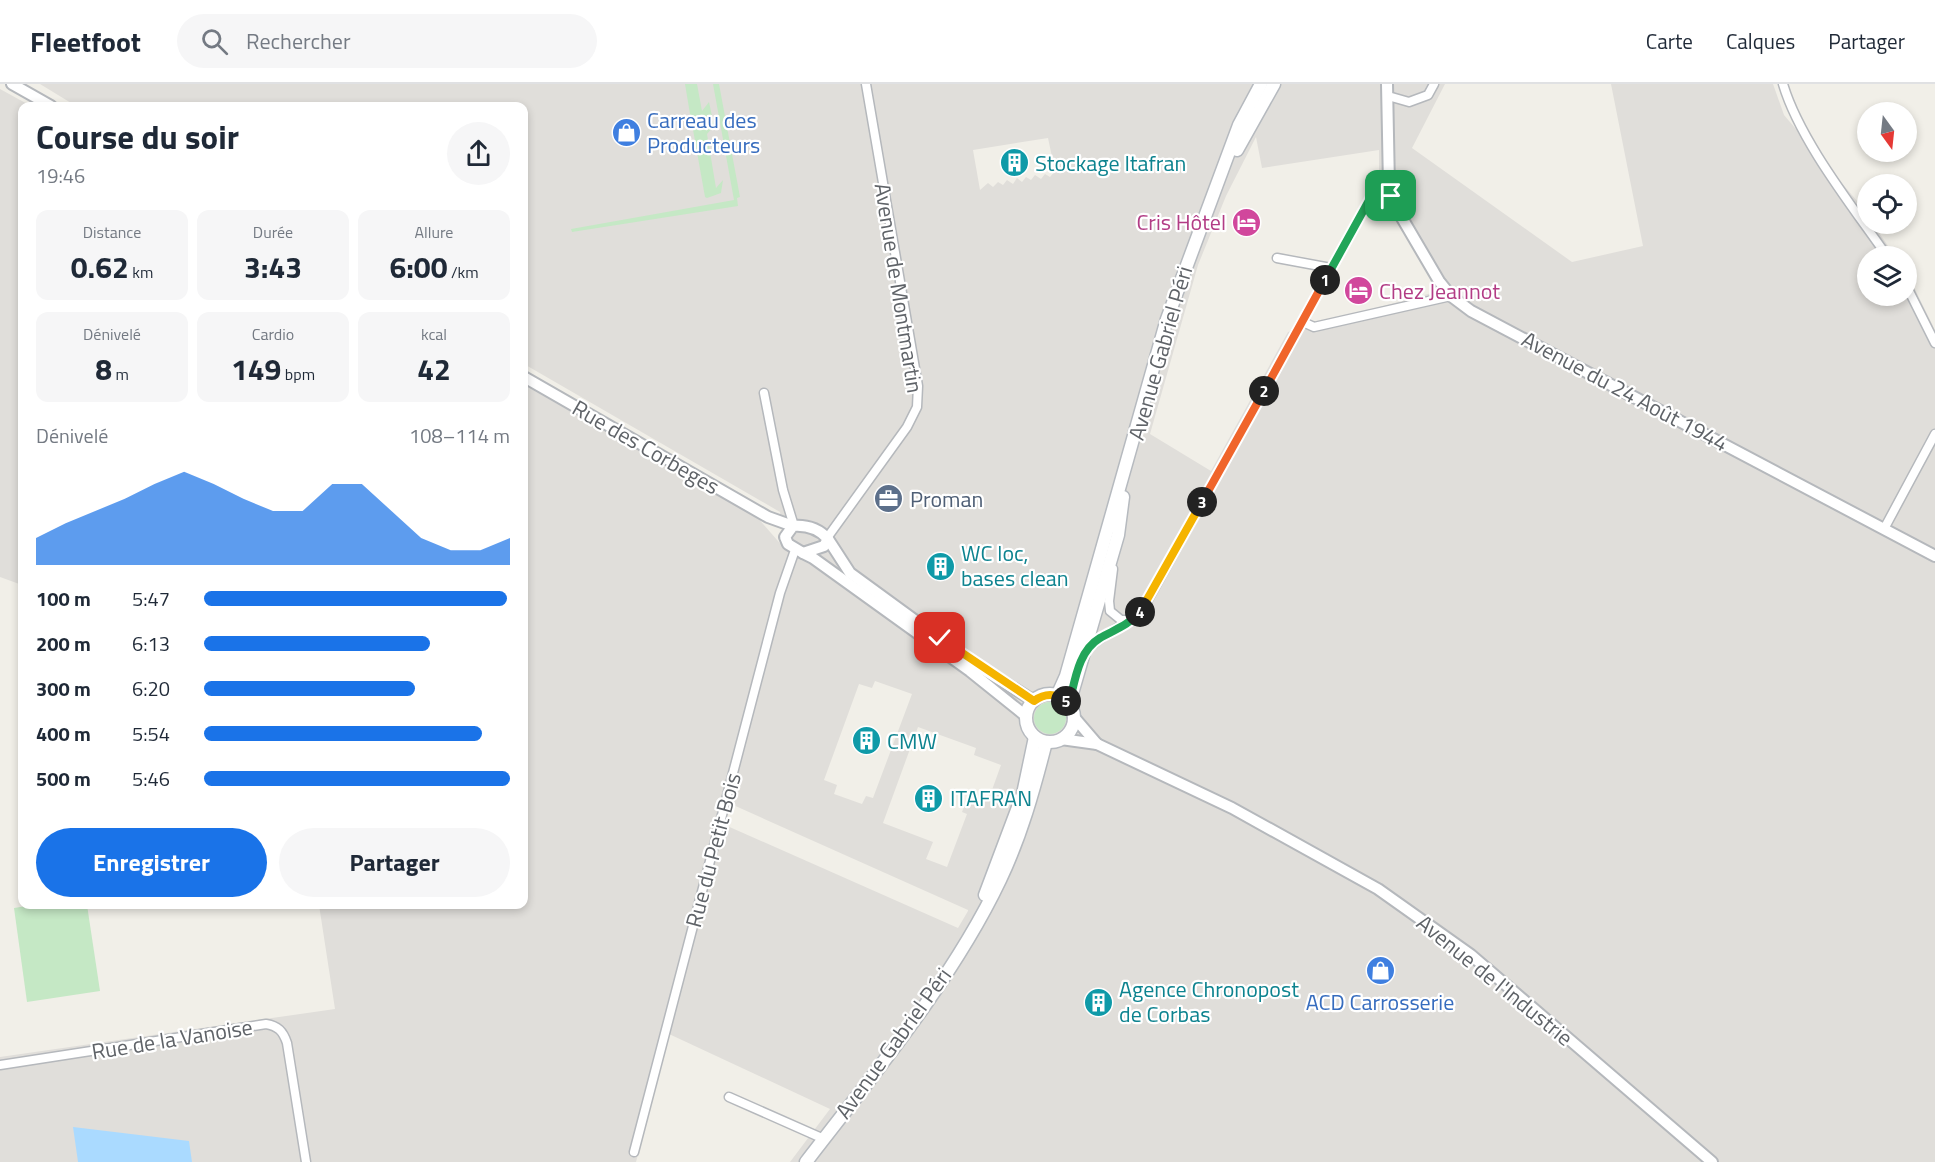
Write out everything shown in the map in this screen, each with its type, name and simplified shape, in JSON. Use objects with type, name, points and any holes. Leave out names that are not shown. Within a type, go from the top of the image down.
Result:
[{"type":"main road","name":"Avenue Gabriel Péri","points":[[1057,696],[1066,676],[1148,387],[1188,256],[1221,177],[1239,125],[1261,84]]},
{"type":"main road","name":"Avenue Gabriel Péri","points":[[1221,177],[1274,84]]},
{"type":"main road","name":"Avenue Gabriel Péri","points":[[1069,704],[1118,535],[1128,463]]},
{"type":"main road","points":[[1045,695],[1057,696],[1069,704],[1073,716],[1070,730],[1061,739],[1041,739],[1027,727],[1026,716],[1034,701],[1045,695]]},
{"type":"main road","name":"Avenue Gabriel Péri","points":[[806,1162],[932,993],[976,922],[1041,739]]},
{"type":"street","points":[[12,84],[44,102]]},
{"type":"street","name":"Avenue de Montmartin","points":[[828,538],[907,427],[917,407],[918,386],[866,84]]},
{"type":"street","points":[[1083,655],[1094,642],[1132,620],[1145,605],[1372,195],[1389,186],[1387,84]]},
{"type":"street","points":[[1388,96],[1409,102],[1428,95],[1434,84]]},
{"type":"street","points":[[1782,84],[1787,99],[1829,173],[1880,246]]},
{"type":"street","name":"Avenue du 24 Août 1944","points":[[1389,186],[1395,206],[1439,281],[1451,296],[1471,311],[1935,556]]},
{"type":"street","points":[[1277,258],[1331,268]]},
{"type":"street","points":[[1303,322],[1314,327],[1451,296]]},
{"type":"street","points":[[1916,306],[1935,343]]},
{"type":"street","name":"Rue des Corbeges","points":[[528,379],[768,517],[794,526],[812,528],[828,538]]},
{"type":"street","points":[[764,393],[783,490],[794,526],[785,537]]},
{"type":"street","points":[[1884,529],[1935,434]]},
{"type":"street","name":"Rue des Corbeges","points":[[768,517],[799,552]]},
{"type":"street","points":[[1118,535],[1109,607],[1115,617],[1132,620]]},
{"type":"street","points":[[799,552],[816,551],[824,546],[828,538]]},
{"type":"street","points":[[828,538],[850,573],[976,664],[1034,701]]},
{"type":"street","points":[[799,552],[813,558],[970,671],[1026,716]]},
{"type":"street","name":"Rue du Petit Bois","points":[[634,1152],[780,593],[799,552]]},
{"type":"street","name":"Avenue de l'Industrie","points":[[1073,716],[1097,744]]},
{"type":"street","name":"Avenue de l'Industrie","points":[[1061,739],[1097,744],[1232,808],[1378,890],[1471,955],[1712,1162]]},
{"type":"street","name":"Rue de la Vanoise","points":[[0,1065],[266,1024],[276,1026],[284,1033],[287,1043],[306,1162]]},
{"type":"street","points":[[729,1097],[824,1139]]},
{"type":"shaded area","points":[[40,84],[1445,84],[1412,148],[1572,262],[1643,246],[1611,84],[1773,84],[1784,115],[1857,201],[1857,234],[1880,234],[1888,246],[1857,246],[1857,306],[1917,306],[1917,293],[1935,330],[1935,1162],[790,1162],[830,1109],[669,1034],[636,1162],[0,1162],[0,1057],[335,1009],[320,909],[528,909],[528,387],[757,517],[785,549],[780,512],[528,366],[528,102],[69,102]],"holes":[[[1256,137],[1262,168],[1379,150],[1379,171],[1386,198],[1439,291],[1288,332],[1211,471],[1150,434],[1198,265],[1226,196]],[[1048,138],[1055,171],[1050,177],[1045,174],[1041,179],[1035,175],[1031,180],[1026,177],[1022,182],[1017,178],[1013,184],[1007,180],[1003,185],[998,182],[993,187],[988,183],[980,190],[973,150]],[[875,681],[912,694],[873,798],[866,796],[862,804],[834,794],[837,785],[824,780],[859,684],[872,688]],[[918,727],[976,748],[974,755],[1001,765],[988,801],[969,794],[962,812],[967,814],[947,867],[926,859],[933,842],[883,823]],[[722,800],[968,910],[968,911],[958,928],[716,821]]]},
{"type":"shaded area","points":[[0,89],[24,102],[18,102],[18,584],[0,577]]},
{"type":"green space","points":[[685,84],[697,84],[702,111],[709,102],[712,116],[691,120]]},
{"type":"green space","points":[[713,84],[719,84],[740,197],[737,198],[738,206],[572,232],[571,229],[734,200]]},
{"type":"green space","points":[[713,121],[714,126],[707,134],[716,188],[723,180],[721,193],[707,198],[692,124]]},
{"type":"green space","points":[[1050,702],[1061,707],[1066,718],[1061,729],[1050,734],[1039,729],[1034,718],[1039,707]]},
{"type":"green space","points":[[14,908],[88,909],[100,991],[27,1002]]},
{"type":"water","points":[[73,1127],[189,1141],[192,1162],[78,1162]]},
{"type":"place","name":"Carreau des Producteurs","points":[[626,133]]},
{"type":"place","name":"Stockage Itafran","points":[[1014,163]]},
{"type":"place","name":"Cris Hôtel","points":[[1247,222]]},
{"type":"place","name":"Chez Jeannot","points":[[1358,291]]},
{"type":"place","name":"Proman","points":[[889,499]]},
{"type":"place","name":"WC loc, bases clean","points":[[940,566]]},
{"type":"place","name":"CMW","points":[[866,741]]},
{"type":"place","name":"ITAFRAN","points":[[929,798]]},
{"type":"place","name":"ACD Carrosserie","points":[[1380,970]]},
{"type":"place","name":"Agence Chronopost de Corbas","points":[[1098,1002]]},
{"type":"route","points":[[940,638],[1034,701],[1045,695],[1053,695],[1069,704],[1083,655],[1099,638],[1126,625],[1145,605],[1372,195],[1389,186],[1391,196]]}]
